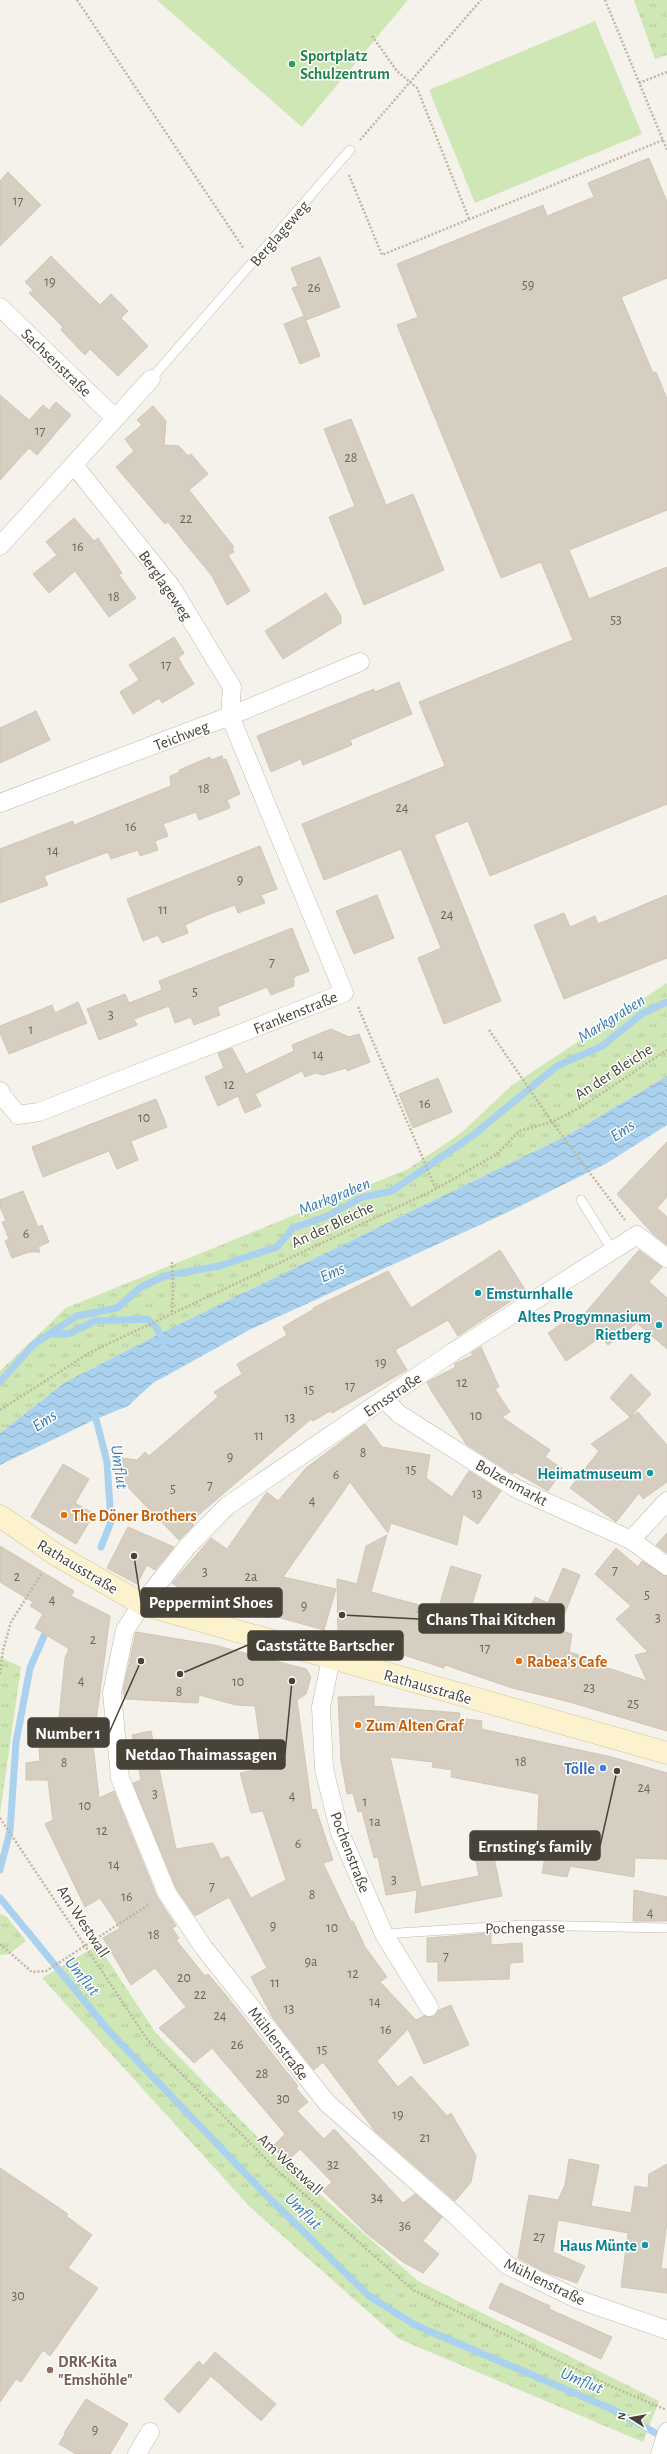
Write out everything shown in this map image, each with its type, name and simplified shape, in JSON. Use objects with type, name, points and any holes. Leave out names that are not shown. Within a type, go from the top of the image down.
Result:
[{"type":"street","name":"Sachsenstraße","points":[[0,306],[114,418]]},
{"type":"street","name":"Berglageweg","points":[[0,546],[74,465],[114,418],[151,379]]},
{"type":"street","name":"Berglageweg","points":[[74,465],[170,585],[232,687],[230,716]]},
{"type":"street","name":"Teichweg","points":[[0,803],[230,716],[360,662]]},
{"type":"street","name":"Frankenstraße","points":[[0,1090],[2,1097],[18,1115],[39,1112],[344,993],[230,716]]},
{"type":"street","name":"Emsstraße","points":[[142,1604],[187,1547],[227,1506],[453,1352],[637,1235]]},
{"type":"street","points":[[637,1235],[667,1258]]},
{"type":"street","name":"Bolzenmarkt","points":[[384,1399],[399,1414],[517,1489],[631,1540],[667,1566]]},
{"type":"street","points":[[631,1540],[667,1501]]},
{"type":"street","name":"Rathausstraße","points":[[0,1516],[55,1554],[142,1604],[331,1659],[667,1753]]},
{"type":"street","name":"Mühlenstraße","points":[[142,1604],[125,1630],[112,1693],[120,1778],[167,1893],[204,1948],[327,2103],[456,2216],[507,2265],[577,2299],[667,2330]]},
{"type":"street","name":"Pochenstraße","points":[[331,1659],[321,1707],[324,1769],[340,1833],[384,1934],[429,2007]]},
{"type":"street","points":[[137,2454],[150,2432]]},
{"type":"street","points":[[660,2452],[667,2432]]},
{"type":"lane","name":"Berglageweg","points":[[151,379],[350,150]]},
{"type":"lane","points":[[581,1200],[613,1251]]},
{"type":"lane","name":"Pochengasse","points":[[384,1934],[523,1925],[667,1928]]},
{"type":"path","points":[[78,0],[253,263]]},
{"type":"path","points":[[350,150],[481,0]]},
{"type":"path","points":[[605,0],[667,150]]},
{"type":"path","points":[[372,36],[397,71],[417,88],[469,219]]},
{"type":"path","points":[[639,83],[667,72]]},
{"type":"path","points":[[343,159],[382,255],[663,140]]},
{"type":"path","points":[[344,993],[357,1006],[436,1189]]},
{"type":"path","points":[[489,1030],[521,1079],[591,1177],[637,1235]]},
{"type":"path","name":"An der Bleiche","points":[[0,1410],[88,1354],[161,1318],[436,1189],[497,1154],[519,1131],[552,1122],[580,1107],[667,1050]]},
{"type":"path","points":[[172,1262],[172,1314]]},
{"type":"path","points":[[0,1674],[3,1650],[11,1622],[55,1554]]},
{"type":"path","points":[[417,1613],[418,1608]]},
{"type":"path","name":"Am Westwall","points":[[0,1818],[19,1844],[84,1945],[148,2040],[279,2172],[413,2290],[615,2388],[667,2410]]},
{"type":"path","points":[[0,1944],[32,1972],[46,1971],[84,1945],[167,1893]]},
{"type":"green space","name":"Sportplatz Schulzentrum","points":[[157,0],[408,0],[302,127]]},
{"type":"green space","points":[[634,0],[667,0],[667,55],[655,59]]},
{"type":"green space","points":[[595,21],[642,134],[475,203],[429,90]]},
{"type":"green space","points":[[667,983],[667,1076],[570,1134],[159,1334],[64,1383],[0,1433],[0,1371],[66,1308],[408,1169],[461,1133],[511,1086]]},
{"type":"green space","points":[[0,1657],[21,1667],[0,1814]]},
{"type":"green space","points":[[0,1914],[7,1917],[26,1941],[9,1954],[0,1955]]},
{"type":"green space","points":[[98,1945],[155,2032],[275,2155],[418,2281],[659,2401],[643,2442],[399,2339],[250,2207],[42,1978]]},
{"type":"water","name":"Ems","points":[[667,1076],[667,1125],[607,1163],[506,1213],[249,1330],[153,1383],[128,1406],[96,1419],[0,1465],[0,1433],[64,1383],[159,1334],[570,1134]]},
{"type":"building","points":[[649,158],[667,202],[667,278],[621,297],[653,373],[656,372],[667,399],[667,510],[569,550],[589,599],[667,567],[667,804],[490,876],[468,821],[434,835],[501,1001],[444,1024],[418,958],[441,948],[401,849],[324,880],[302,824],[445,766],[419,702],[573,640],[541,562],[501,578],[397,325],[418,317],[397,264],[543,205],[547,216],[594,197],[588,183]]},
{"type":"building","points":[[8,172],[41,205],[0,246],[0,181]]},
{"type":"building","points":[[51,256],[100,305],[111,294],[128,311],[121,318],[148,346],[118,376],[90,349],[85,355],[61,330],[63,327],[29,293],[33,290],[25,282]]},
{"type":"building","points":[[320,257],[340,307],[306,320],[292,288],[298,286],[291,268]]},
{"type":"building","points":[[304,316],[320,356],[300,364],[284,324]]},
{"type":"building","points":[[0,395],[29,420],[43,405],[49,410],[56,402],[71,415],[37,455],[29,448],[0,480]]},
{"type":"building","points":[[153,406],[166,421],[164,445],[179,446],[188,456],[191,454],[208,474],[189,490],[234,547],[232,549],[234,552],[228,555],[250,591],[227,605],[212,576],[168,522],[165,524],[116,467],[134,451],[125,439],[142,425],[137,420]]},
{"type":"building","points":[[351,419],[386,505],[413,494],[444,570],[364,605],[329,517],[355,506],[324,429]]},
{"type":"building","points":[[74,518],[94,541],[98,538],[122,573],[119,575],[136,598],[109,617],[75,571],[49,593],[33,574],[57,555],[46,542]]},
{"type":"building","points":[[326,593],[341,616],[341,623],[283,659],[265,631]]},
{"type":"building","points":[[174,637],[184,653],[178,658],[194,684],[162,703],[159,698],[133,714],[120,692],[139,680],[129,665]]},
{"type":"building","points":[[399,682],[412,714],[350,740],[352,745],[303,765],[301,759],[271,772],[257,736],[374,689],[375,692]]},
{"type":"building","points":[[36,711],[50,740],[0,763],[0,728]]},
{"type":"building","points":[[222,756],[223,760],[226,759],[240,794],[227,800],[230,808],[199,820],[196,812],[163,824],[168,836],[155,841],[158,850],[140,856],[138,850],[111,859],[108,852],[44,876],[48,885],[0,903],[0,849],[73,821],[74,825],[171,786],[170,776],[180,772],[179,770],[210,757],[211,760]]},
{"type":"building","points":[[260,846],[277,889],[261,895],[265,903],[238,913],[235,905],[207,915],[185,925],[188,933],[162,943],[158,935],[143,941],[127,899]]},
{"type":"building","points":[[377,895],[394,938],[354,954],[336,911]]},
{"type":"building","points":[[667,895],[667,958],[564,999],[534,925],[564,913],[570,927],[595,916],[598,924]]},
{"type":"building","points":[[292,928],[309,971],[294,977],[294,986],[271,995],[267,987],[217,1007],[220,1015],[194,1025],[191,1017],[175,1023],[169,1006],[134,1019],[137,1025],[99,1040],[87,1009],[125,994],[129,1003],[162,990],[159,981]]},
{"type":"building","points":[[78,1002],[87,1023],[9,1054],[0,1033],[0,1026],[52,1005],[55,1013]]},
{"type":"building","points":[[331,1029],[349,1037],[359,1034],[370,1062],[347,1071],[346,1068],[323,1075],[315,1073],[305,1077],[302,1071],[255,1094],[261,1106],[245,1113],[238,1096],[218,1106],[205,1077],[224,1068],[218,1053],[232,1048],[246,1074],[294,1051],[292,1045]]},
{"type":"building","points":[[438,1078],[452,1112],[413,1128],[399,1094]]},
{"type":"building","points":[[156,1099],[167,1127],[131,1141],[138,1160],[117,1169],[109,1151],[43,1177],[32,1147]]},
{"type":"building","points":[[667,1142],[667,1197],[657,1208],[667,1217],[667,1245],[653,1234],[617,1194]]},
{"type":"building","points":[[23,1191],[38,1227],[42,1225],[49,1242],[38,1247],[40,1252],[29,1252],[12,1258],[5,1241],[9,1239],[2,1222],[6,1221],[0,1207],[0,1200]]},
{"type":"building","points":[[500,1250],[526,1291],[458,1336],[448,1320],[395,1350],[407,1370],[332,1413],[330,1411],[313,1421],[311,1419],[190,1522],[194,1525],[179,1540],[114,1473],[114,1457],[137,1460],[145,1452],[149,1456],[218,1397],[214,1392],[242,1374],[237,1364],[287,1335],[283,1327],[314,1309],[313,1308],[388,1271],[411,1308]]},
{"type":"building","points":[[639,1250],[662,1267],[649,1282],[667,1298],[667,1349],[637,1323],[608,1345],[601,1337],[566,1361],[548,1333],[577,1313],[580,1319]]},
{"type":"building","points":[[481,1347],[499,1387],[495,1389],[510,1412],[502,1417],[550,1450],[545,1457],[563,1469],[548,1491],[515,1472],[513,1474],[466,1444],[427,1382],[456,1367],[454,1364],[473,1355],[471,1353]]},
{"type":"building","points":[[631,1374],[651,1394],[630,1417],[610,1398]]},
{"type":"building","points":[[638,1412],[667,1445],[667,1482],[643,1499],[639,1493],[616,1522],[570,1488],[599,1451],[591,1444]]},
{"type":"building","points":[[365,1424],[382,1447],[430,1455],[426,1478],[452,1497],[469,1471],[501,1491],[478,1524],[463,1514],[457,1545],[391,1523],[388,1533],[350,1482],[283,1577],[336,1589],[324,1630],[270,1615],[269,1618],[256,1615],[209,1598],[207,1602],[187,1586],[183,1591],[172,1583],[211,1538],[227,1549],[267,1492],[278,1501],[306,1468]]},
{"type":"building","points":[[63,1464],[89,1479],[75,1503],[94,1514],[76,1544],[31,1517]]},
{"type":"building","points":[[128,1527],[174,1547],[155,1570],[147,1565],[137,1584],[107,1568]]},
{"type":"building","points":[[667,1533],[667,1553],[656,1545]]},
{"type":"building","points":[[387,1535],[371,1592],[438,1610],[451,1566],[481,1575],[471,1608],[524,1622],[535,1597],[548,1603],[563,1568],[580,1575],[558,1630],[572,1634],[569,1652],[579,1655],[578,1658],[647,1681],[635,1655],[648,1652],[616,1619],[631,1606],[595,1574],[616,1548],[638,1567],[642,1561],[667,1576],[667,1731],[566,1701],[512,1688],[445,1665],[444,1668],[338,1634],[337,1579],[357,1584],[366,1546]]},
{"type":"building","points":[[0,1546],[74,1591],[71,1596],[110,1616],[93,1744],[99,1798],[114,1791],[157,1897],[176,1926],[172,1928],[179,1938],[176,1940],[205,1976],[208,1974],[225,1994],[298,2086],[296,2088],[308,2102],[297,2111],[324,2139],[334,2129],[403,2203],[415,2194],[442,2217],[423,2241],[439,2254],[423,2273],[403,2262],[366,2233],[323,2191],[332,2182],[300,2149],[287,2162],[272,2147],[285,2134],[212,2048],[194,2063],[159,2028],[186,2007],[155,1968],[131,1985],[103,1938],[120,1928],[100,1898],[85,1907],[45,1824],[53,1820],[48,1780],[26,1780],[26,1763],[40,1761],[39,1748],[41,1748],[45,1727],[58,1729],[65,1658],[69,1649],[35,1628],[43,1614],[30,1606],[33,1602],[0,1582]]},
{"type":"building","points":[[136,1632],[214,1645],[306,1669],[311,1677],[306,1694],[297,1700],[312,1810],[316,1809],[333,1860],[323,1863],[351,1922],[353,1921],[365,1947],[387,1977],[380,1982],[416,2020],[424,2016],[434,2016],[439,2010],[451,2005],[469,2045],[424,2064],[408,2029],[377,2061],[398,2087],[411,2076],[447,2116],[451,2113],[476,2156],[471,2182],[455,2201],[375,2131],[323,2062],[314,2070],[273,2018],[251,1977],[267,1968],[229,1897],[195,1916],[176,1888],[133,1783],[141,1780],[132,1735],[151,1731],[176,1849],[213,1843],[221,1859],[228,1856],[251,1898],[286,1880],[263,1811],[251,1813],[240,1773],[264,1768],[255,1706],[236,1705],[199,1695],[198,1703],[125,1699],[123,1691]]},
{"type":"building","points":[[374,1696],[374,1706],[460,1713],[459,1718],[482,1721],[481,1729],[612,1757],[667,1773],[667,1859],[635,1858],[634,1877],[570,1866],[567,1877],[542,1873],[547,1847],[537,1845],[539,1794],[451,1777],[452,1770],[432,1767],[433,1762],[390,1757],[421,1887],[479,1876],[475,1856],[493,1853],[502,1896],[415,1913],[417,1890],[386,1895],[378,1857],[374,1858],[362,1811],[358,1812],[353,1793],[347,1794],[341,1760],[338,1697]]},
{"type":"building","points":[[634,1890],[667,1897],[667,1921],[633,1921]]},
{"type":"building","points":[[491,1933],[491,1945],[522,1943],[523,1962],[510,1963],[509,1979],[438,1981],[438,1962],[427,1962],[427,1938]]},
{"type":"building","points":[[569,2159],[599,2165],[591,2206],[631,2213],[635,2186],[648,2188],[649,2174],[667,2164],[667,2221],[661,2269],[667,2269],[667,2293],[621,2287],[628,2233],[558,2220],[553,2252],[585,2266],[577,2283],[545,2272],[518,2258],[529,2195],[558,2200],[565,2185]]},
{"type":"building","points":[[0,2168],[68,2214],[66,2216],[92,2235],[68,2268],[98,2288],[50,2356],[43,2350],[21,2382],[16,2379],[0,2402]]},
{"type":"building","points":[[500,2283],[550,2306],[549,2309],[612,2337],[601,2359],[489,2308]]},
{"type":"building","points":[[215,2352],[276,2404],[261,2421],[211,2376],[179,2413],[164,2399],[199,2361],[203,2366]]},
{"type":"building","points":[[86,2399],[128,2424],[110,2454],[76,2454],[59,2444],[65,2434],[64,2433]]},
{"type":"waterway","name":"Markgraben","points":[[0,1382],[34,1344],[77,1316],[117,1308],[141,1287],[165,1276],[219,1266],[277,1247],[293,1228],[325,1217],[363,1197],[392,1191],[472,1136],[557,1066],[602,1046],[643,1013],[667,1002]]},
{"type":"waterway","points":[[51,1334],[68,1334],[95,1321],[147,1319],[157,1328],[163,1342]]},
{"type":"waterway","name":"Umflut","points":[[94,1411],[107,1462],[111,1522],[101,1547]]},
{"type":"waterway","name":"Umflut","points":[[0,1870],[10,1831],[16,1742],[30,1668],[44,1636]]},
{"type":"waterway","name":"Umflut","points":[[0,1898],[109,2031],[264,2193],[369,2296],[415,2325],[614,2410],[665,2438]]},
{"type":"place","name":"Sportplatz Schulzentrum","points":[[292,64]]},
{"type":"place","name":"Emsturnhalle","points":[[478,1293]]},
{"type":"place","name":"Altes Progymnasium Rietberg","points":[[659,1325]]},
{"type":"place","name":"Heimatmuseum","points":[[650,1473]]},
{"type":"place","name":"The Döner Brothers","points":[[64,1515]]},
{"type":"place","name":"Peppermint Shoes","points":[[134,1556]]},
{"type":"place","name":"Chans Thai Kitchen","points":[[342,1615]]},
{"type":"place","name":"Number 1","points":[[141,1661]]},
{"type":"place","name":"Rabea's Cafe","points":[[519,1661]]},
{"type":"place","name":"Gaststätte Bartscher","points":[[180,1674]]},
{"type":"place","name":"Netdao Thaimassagen","points":[[292,1681]]},
{"type":"place","name":"Zum Alten Graf","points":[[358,1725]]},
{"type":"place","name":"Tölle","points":[[603,1768]]},
{"type":"place","name":"Ernsting's family","points":[[617,1771]]},
{"type":"place","name":"Haus Münte","points":[[645,2245]]},
{"type":"place","name":"DRK-Kita \"Emshöhle\"","points":[[50,2370]]}]
